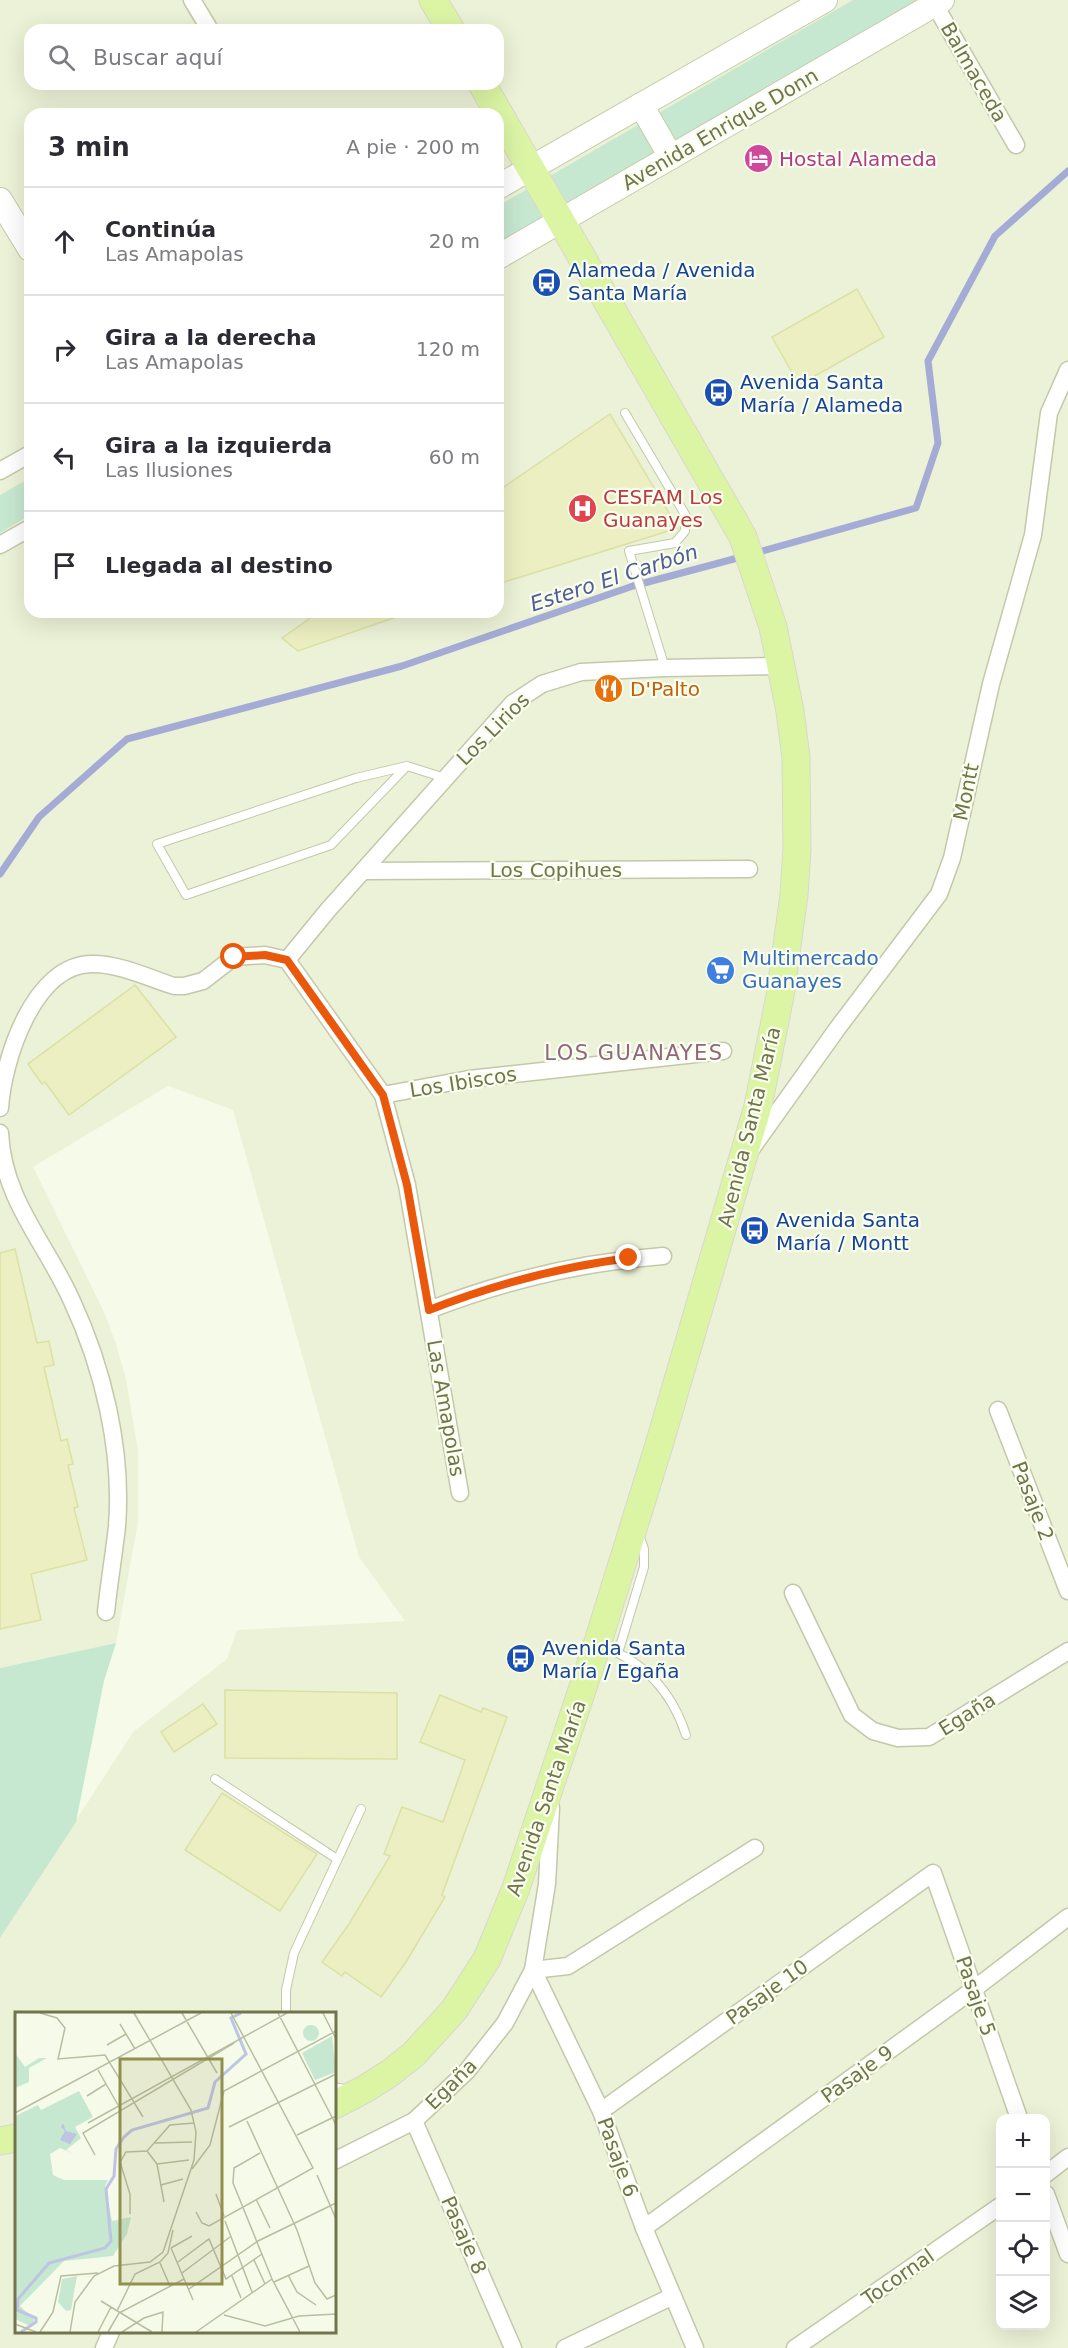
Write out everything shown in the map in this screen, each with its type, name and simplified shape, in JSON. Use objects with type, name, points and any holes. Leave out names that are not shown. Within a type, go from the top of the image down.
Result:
[{"type":"main road","points":[[433,0],[447,24]]},
{"type":"main road","name":"Avenida Santa María","points":[[485,90],[496,108]]},
{"type":"main road","name":"Avenida Santa María","points":[[336,2104],[365,2089],[414,2054],[472,1986],[487,1959],[516,1888],[552,1782],[608,1649],[634,1526],[743,1161],[771,1051],[794,895],[797,849],[796,769],[790,711],[783,666],[762,589],[743,537],[504,122]]},
{"type":"main road","points":[[0,2141],[15,2138]]},
{"type":"street","points":[[192,0],[206,24]]},
{"type":"street","points":[[504,183],[825,0]]},
{"type":"street","name":"Balmaceda","points":[[937,1],[1016,145]]},
{"type":"street","name":"Avenida Enrique Donn","points":[[504,254],[937,1]]},
{"type":"street","points":[[641,105],[671,157]]},
{"type":"street","points":[[0,200],[24,239]]},
{"type":"street","name":"Montt","points":[[743,1161],[837,1029],[939,894],[952,858],[991,684],[1033,536],[1049,413],[1068,370]]},
{"type":"street","points":[[0,471],[24,457]]},
{"type":"street","points":[[0,545],[24,531]]},
{"type":"street","name":"Los Lirios","points":[[287,960],[513,703],[542,684],[581,672],[783,666]]},
{"type":"street","name":"Los Copihues","points":[[363,871],[749,869]]},
{"type":"street","points":[[0,1108],[4,1074],[20,1031],[46,985],[65,970],[91,963],[105,964],[174,986],[184,986],[211,976],[234,957],[265,955],[287,960]]},
{"type":"street","name":"Las Amapolas","points":[[287,960],[383,1095],[407,1185],[460,1493]]},
{"type":"street","name":"Los Ibiscos","points":[[383,1095],[469,1078],[723,1051]]},
{"type":"street","points":[[0,1133],[5,1169],[13,1194],[72,1299],[99,1372],[108,1409],[114,1447],[117,1524],[106,1612]]},
{"type":"street","points":[[429,1310],[484,1290],[561,1269],[607,1261],[663,1256]]},
{"type":"street","name":"Pasaje 2","points":[[999,1410],[1068,1591]]},
{"type":"street","name":"Egaña","points":[[793,1593],[852,1715],[873,1731],[898,1738],[929,1737],[1068,1651]]},
{"type":"street","name":"Egaña","points":[[336,2160],[414,2121],[467,2071],[505,2023],[532,1970],[548,1884],[552,1782]]},
{"type":"street","points":[[532,1970],[567,1966],[755,1848]]},
{"type":"street","name":"Pasaje 5","points":[[933,1873],[1018,2114]]},
{"type":"street","name":"Pasaje 10","points":[[601,2112],[933,1873]]},
{"type":"street","name":"Pasaje 9","points":[[644,2228],[974,1989],[1068,1917]]},
{"type":"street","name":"Pasaje 6","points":[[532,1970],[601,2112],[644,2228],[695,2348]]},
{"type":"street","name":"Pasaje 8","points":[[414,2121],[513,2348]]},
{"type":"street","points":[[1050,2171],[1068,2157]]},
{"type":"street","points":[[1050,2205],[1068,2254]]},
{"type":"street","name":"Tocornal","points":[[795,2348],[996,2209]]},
{"type":"street","points":[[565,2348],[673,2296]]},
{"type":"street","points":[[104,2348],[110,2333]]},
{"type":"lane","points":[[625,413],[686,516],[685,531],[675,543],[629,551],[665,668]]},
{"type":"lane","points":[[407,766],[332,845],[186,895],[157,844],[356,778],[407,766],[446,778]]},
{"type":"lane","points":[[608,1649],[640,1666],[664,1689],[674,1703],[686,1735]]},
{"type":"lane","points":[[215,1779],[337,1859]]},
{"type":"lane","points":[[286,2012],[286,1990],[294,1953],[361,1809]]},
{"type":"lane","points":[[336,2087],[349,2090],[365,2089]]},
{"type":"shaded area","points":[[0,0],[1068,0],[1068,2348],[0,2348],[0,1938],[133,1732],[227,1659],[237,1630],[405,1621],[359,1557],[233,1110],[168,1086],[33,1167],[104,1312],[116,1344],[126,1379],[138,1450],[138,1522],[116,1643],[0,1668]]},
{"type":"shaded area","points":[[853,0],[917,0],[504,240],[504,203]]},
{"type":"shaded area","points":[[24,481],[24,519],[0,533],[0,495]]},
{"type":"shaded area","points":[[116,1643],[104,1681],[76,1822],[0,1938],[0,1668]]},
{"type":"building","points":[[857,289],[884,337],[799,385],[772,337]]},
{"type":"building","name":"CESFAM Los Guanayes","points":[[610,414],[678,528],[504,582],[504,487]]},
{"type":"building","points":[[310,618],[393,618],[298,651],[282,638]]},
{"type":"building","points":[[135,985],[176,1037],[69,1115],[45,1082],[42,1084],[28,1064]]},
{"type":"building","points":[[15,1249],[37,1343],[49,1341],[54,1365],[44,1367],[61,1441],[67,1439],[73,1464],[68,1465],[78,1507],[74,1508],[87,1560],[31,1574],[41,1620],[0,1629],[0,1253]]},
{"type":"building","points":[[225,1690],[397,1693],[397,1759],[225,1758]]},
{"type":"building","points":[[440,1695],[481,1712],[483,1708],[507,1717],[442,1895],[445,1897],[406,1962],[381,1997],[345,1972],[342,1976],[322,1962],[349,1924],[390,1856],[384,1854],[402,1807],[443,1822],[465,1760],[420,1742]]},
{"type":"building","points":[[203,1704],[217,1724],[174,1752],[161,1732]]},
{"type":"building","points":[[222,1793],[317,1854],[280,1911],[185,1850]]},
{"type":"waterway","name":"Estero El Carbón","points":[[755,553],[916,508],[938,443],[928,361],[995,236],[1068,171]]},
{"type":"waterway","name":"Estero El Carbón","points":[[0,874],[39,817],[127,739],[402,666],[633,586],[745,556]]},
{"type":"place","name":"Hostal Alameda","points":[[758,159]]},
{"type":"place","name":"Alameda / Avenida Santa María","points":[[547,282]]},
{"type":"place","name":"Avenida Santa María / Alameda","points":[[719,393]]},
{"type":"place","name":"CESFAM Los Guanayes","points":[[582,509]]},
{"type":"place","name":"D'Palto","points":[[609,689]]},
{"type":"place","name":"Multimercado Guanayes","points":[[721,970]]},
{"type":"place","name":"Avenida Santa María / Montt","points":[[755,1231]]},
{"type":"place","name":"Avenida Santa María / Egaña","points":[[521,1659]]},
{"type":"district","name":"LOS GUANAYES","points":[[634,1053]]},
{"type":"route","points":[[234,957],[254,954],[287,960],[383,1095],[407,1185],[429,1310],[517,1279],[629,1258]]}]
